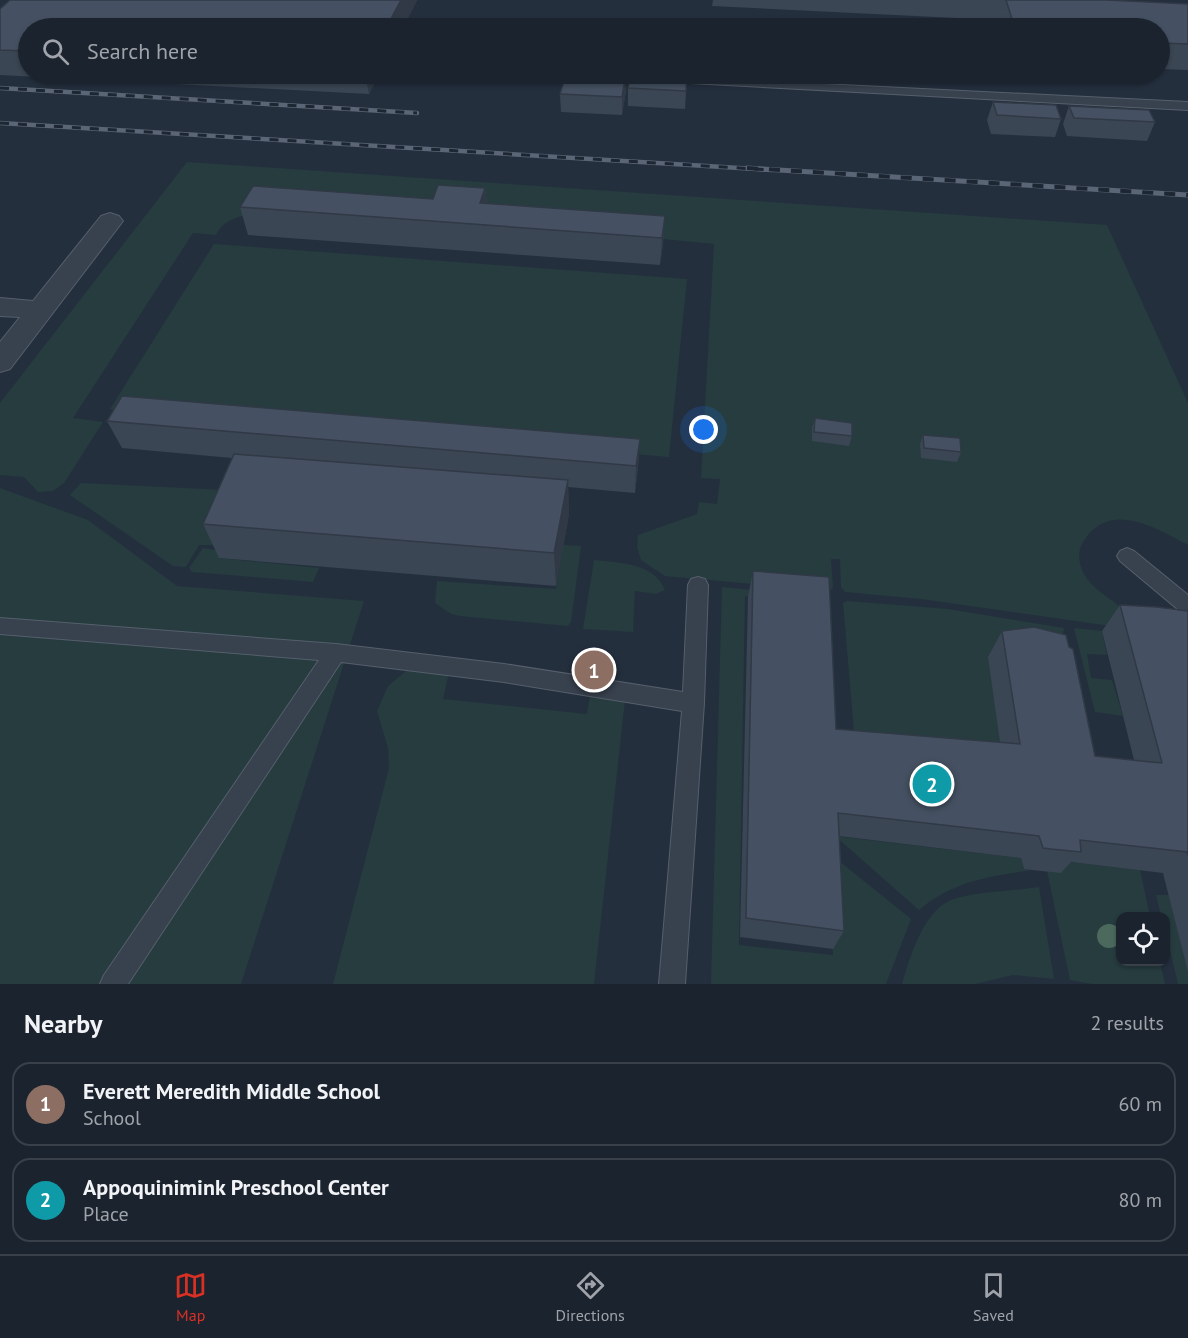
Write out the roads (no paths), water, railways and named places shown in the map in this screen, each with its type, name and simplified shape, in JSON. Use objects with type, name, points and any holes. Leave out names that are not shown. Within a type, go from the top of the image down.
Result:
[{"type":"street","points":[[0,362],[110,221]]},
{"type":"street","points":[[0,307],[42,310]]},
{"type":"lane","points":[[761,84],[1188,105]]},
{"type":"lane","points":[[1127,556],[1188,606]]},
{"type":"lane","points":[[672,984],[693,703],[698,585]]},
{"type":"lane","points":[[0,626],[336,653],[504,673],[693,703]]},
{"type":"lane","points":[[113,984],[336,653]]},
{"type":"railway","points":[[0,88],[417,113]]},
{"type":"railway","points":[[0,123],[772,170]]},
{"type":"railway","points":[[747,168],[1188,195]]},
{"type":"place","name":"Everett Meredith Middle School","points":[[594,670]]},
{"type":"place","name":"Appoquinimink Preschool Center","points":[[932,784]]}]
